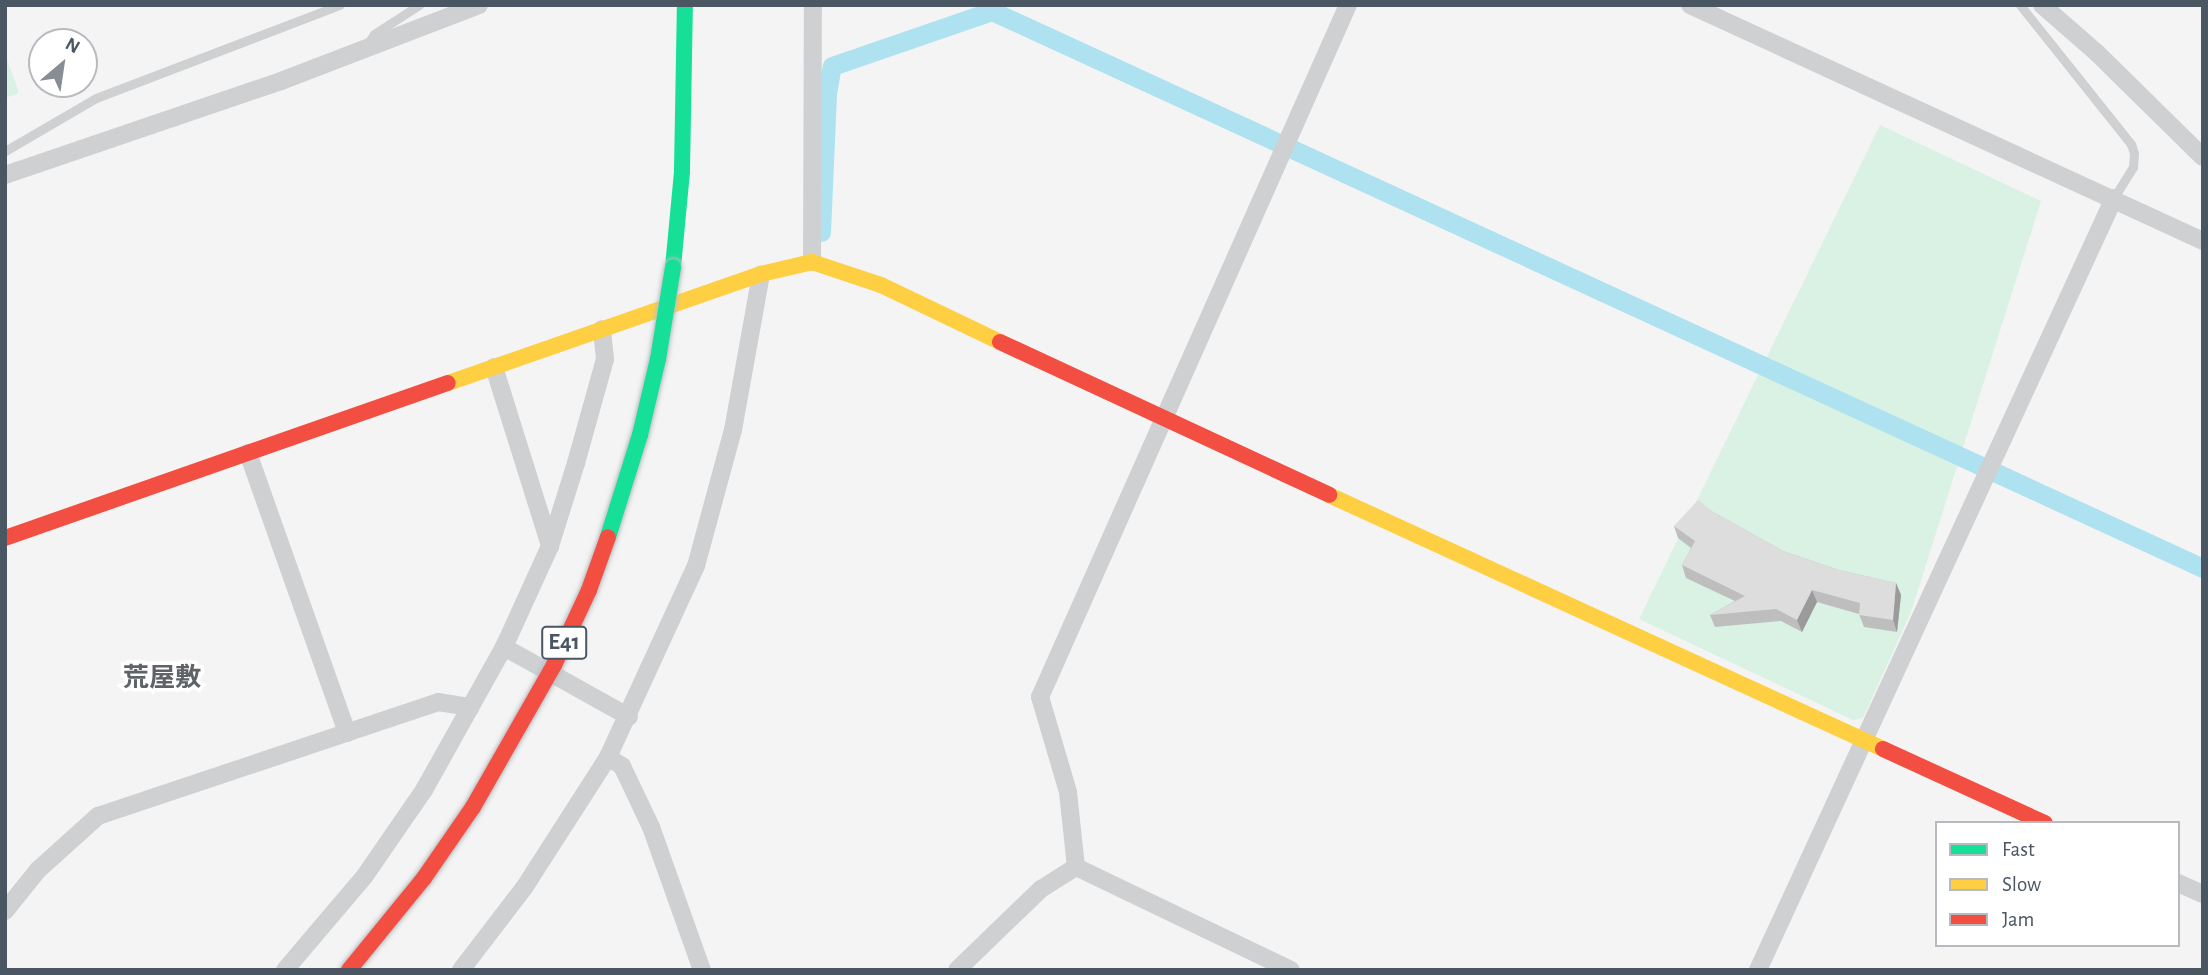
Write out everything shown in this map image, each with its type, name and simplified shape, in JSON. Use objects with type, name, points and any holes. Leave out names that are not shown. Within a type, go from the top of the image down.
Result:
[{"type":"main road","name":"E41","points":[[349,970],[424,878],[473,807],[543,686],[589,590],[617,513],[640,435],[658,359],[673,267],[683,146],[685,5]]},
{"type":"main road","points":[[5,538],[761,274],[812,262],[881,285],[1165,420],[1705,663],[1742,688],[1794,704],[1865,741],[2041,821]]},
{"type":"street","points":[[5,175],[362,52],[479,5]]},
{"type":"street","points":[[812,262],[813,5]]},
{"type":"street","points":[[1076,867],[1068,792],[1040,697],[1348,5]]},
{"type":"street","points":[[1690,5],[2203,241]]},
{"type":"street","points":[[2042,5],[2087,44],[2203,157]]},
{"type":"street","points":[[1758,970],[2114,198]]},
{"type":"street","points":[[461,970],[524,888],[608,757],[629,717],[696,566],[733,430],[761,274]]},
{"type":"street","points":[[285,970],[364,877],[424,790],[504,647],[550,546],[605,359],[602,329]]},
{"type":"street","points":[[494,367],[550,546]]},
{"type":"street","points":[[248,453],[347,733]]},
{"type":"street","points":[[504,647],[629,717]]},
{"type":"street","points":[[5,911],[38,870],[98,816],[438,702],[471,707]]},
{"type":"street","points":[[608,757],[622,766],[652,827],[702,970]]},
{"type":"street","points":[[957,970],[1041,889],[1076,867]]},
{"type":"street","points":[[1076,867],[1291,970]]},
{"type":"street","points":[[2180,884],[2203,894]]},
{"type":"lane","points":[[5,151],[96,98],[340,5]]},
{"type":"lane","points":[[362,52],[374,34],[419,5]]},
{"type":"lane","points":[[2020,5],[2131,144],[2134,153],[2133,167],[2114,198]]},
{"type":"green space","points":[[5,53],[19,93],[5,98]]},
{"type":"green space","points":[[1880,125],[2041,201],[1911,612],[1863,718],[1853,720],[1639,619]]},
{"type":"building","points":[[1698,500],[1715,513],[1783,551],[1839,570],[1896,583],[1893,620],[1859,615],[1860,603],[1812,590],[1797,620],[1776,609],[1710,615],[1745,596],[1682,565],[1695,541],[1674,526]]},
{"type":"waterway","points":[[821,232],[827,93],[832,66],[992,11],[2203,568]]},
{"type":"traffic: fast","points":[[673,267],[682,171],[685,5]]},
{"type":"traffic: fast","points":[[608,537],[640,435],[658,359],[673,267]]},
{"type":"traffic: slow","points":[[448,383],[761,274],[812,262],[881,285],[1000,342]]},
{"type":"traffic: slow","points":[[1329,495],[1883,749]]},
{"type":"traffic: jam","points":[[1000,342],[1329,495]]},
{"type":"traffic: jam","points":[[5,538],[448,383]]},
{"type":"traffic: jam","points":[[349,970],[424,878],[473,807],[554,665],[589,590],[608,537]]},
{"type":"traffic: jam","points":[[1883,749],[2041,821]]},
{"type":"district","name":"荒屋敷","points":[[162,679]]}]
